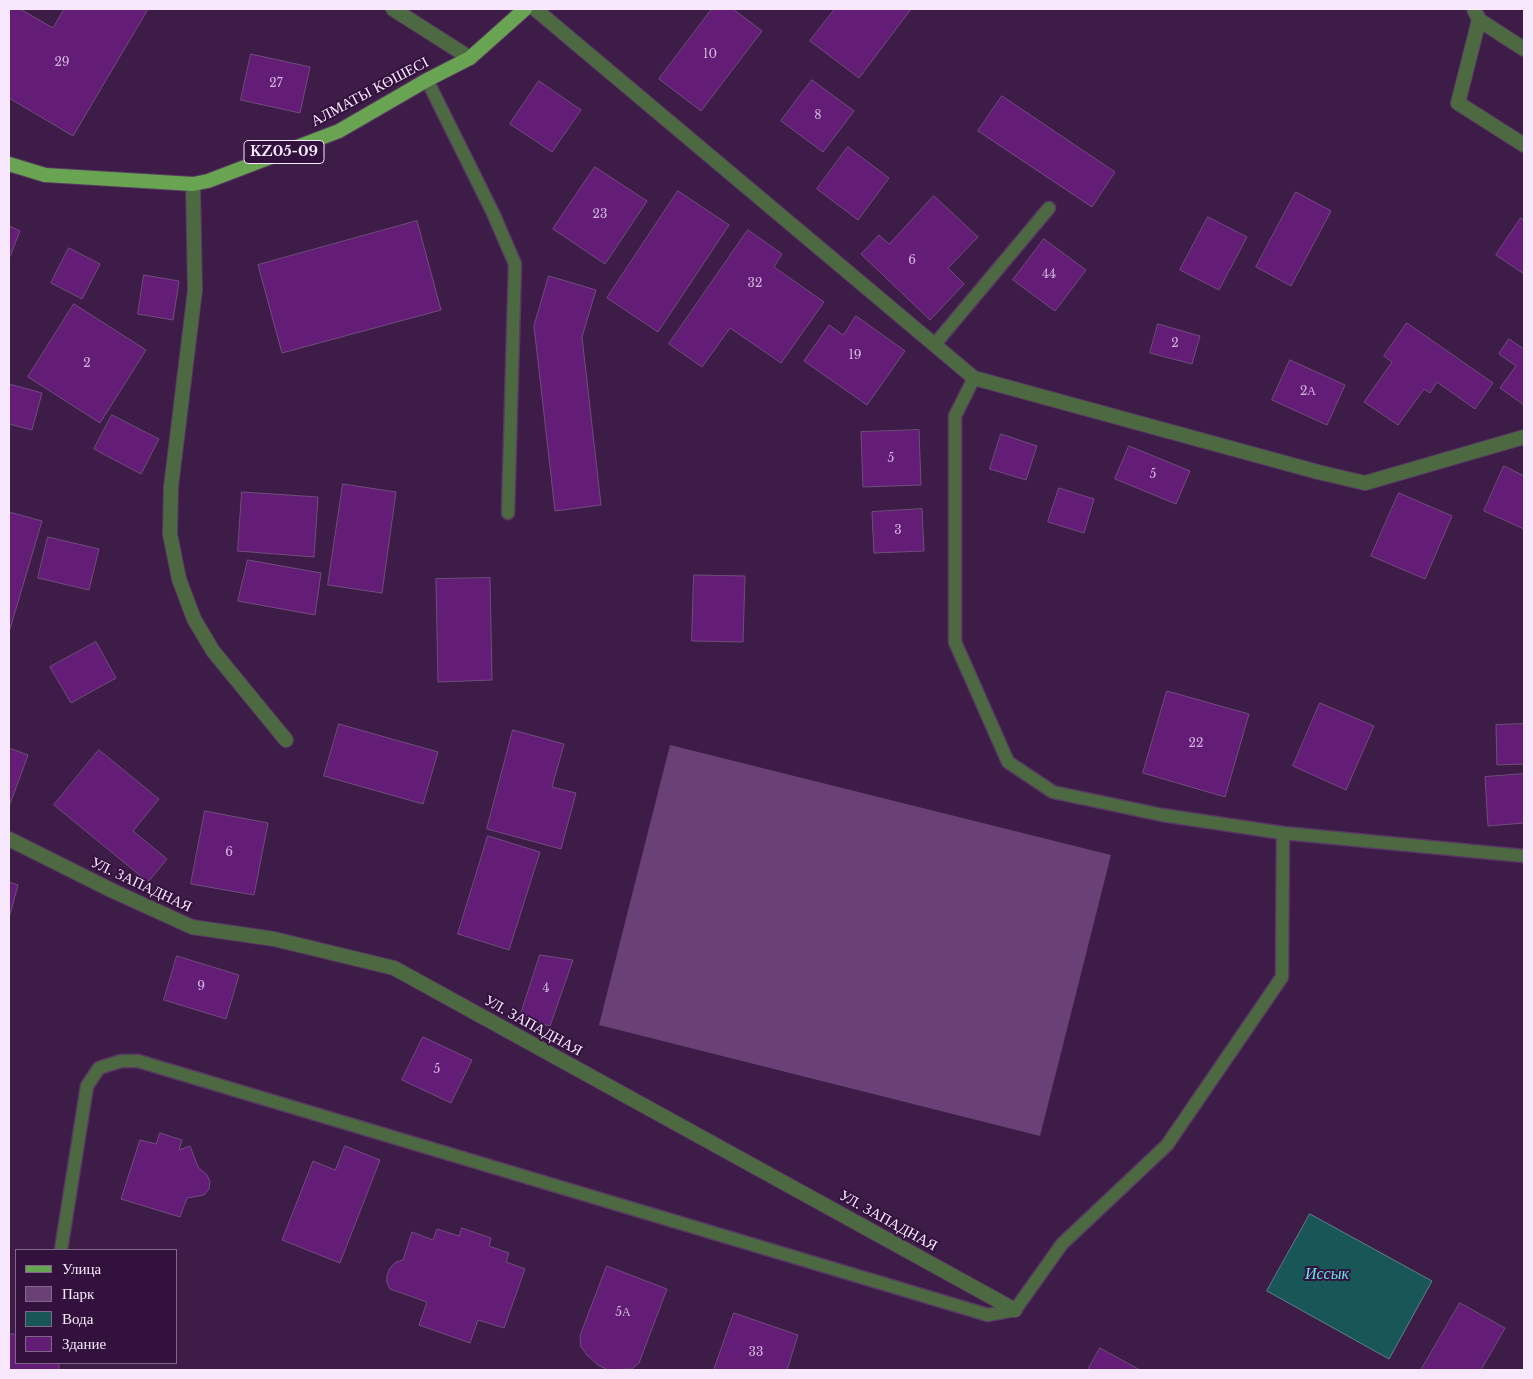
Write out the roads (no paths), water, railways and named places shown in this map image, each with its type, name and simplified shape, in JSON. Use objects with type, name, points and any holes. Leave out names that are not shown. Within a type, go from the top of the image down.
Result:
[{"type":"main road","name":"АЛМАТЫ КӨШЕСІ","points":[[9,164],[45,175],[193,184],[208,181],[339,131],[427,80],[470,58],[525,9]]},
{"type":"street","points":[[393,9],[470,58]]},
{"type":"street","points":[[535,9],[974,378],[1318,472],[1365,483],[1524,437]]},
{"type":"street","points":[[1524,49],[1477,14],[1458,103],[1524,146]]},
{"type":"street","points":[[193,184],[195,290],[171,488],[170,534],[179,579],[194,619],[213,651],[286,740]]},
{"type":"street","name":"УЛ. ЗАПАДНАЯ","points":[[9,839],[113,891],[192,927],[274,939],[394,968],[1015,1310]]},
{"type":"lane","points":[[427,80],[493,213],[515,264],[508,513]]},
{"type":"lane","points":[[935,344],[1050,208]]},
{"type":"lane","points":[[974,378],[955,416],[955,642],[1008,762],[1053,792],[1162,815],[1283,834],[1524,856]]},
{"type":"lane","points":[[61,1249],[87,1086],[99,1068],[121,1061],[138,1062],[988,1315],[1015,1310],[1062,1244],[1167,1145],[1282,977],[1283,834]]},
{"type":"water","name":"Иссык","points":[[1310,1214],[1432,1281],[1389,1359],[1267,1291]]}]
